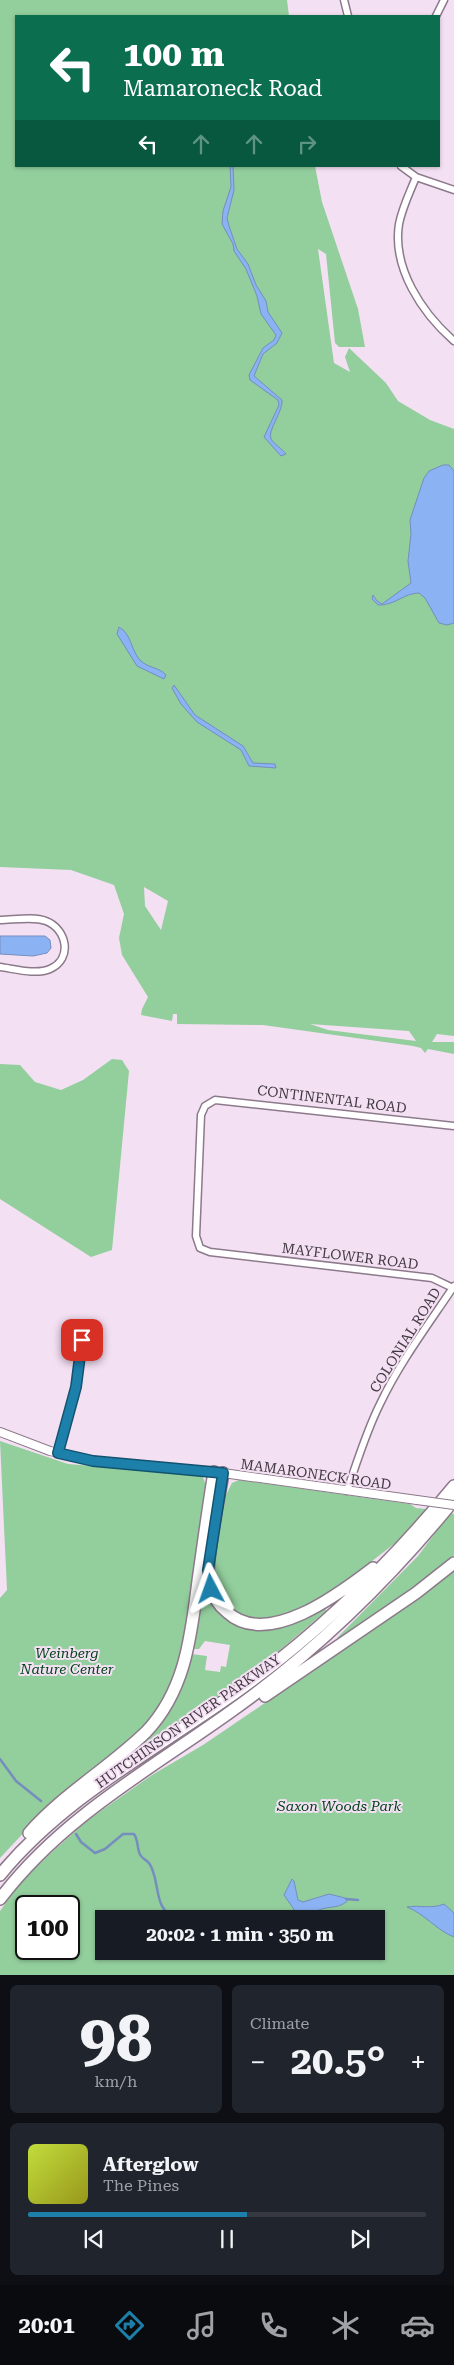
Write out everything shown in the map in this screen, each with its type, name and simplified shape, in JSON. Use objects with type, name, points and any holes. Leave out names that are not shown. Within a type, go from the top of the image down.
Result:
[{"type":"highway","points":[[218,1473],[208,1576],[213,1594],[219,1604],[231,1616],[242,1622],[266,1625],[298,1615],[350,1586],[404,1544]]},
{"type":"highway","points":[[0,1873],[10,1856],[33,1828],[72,1792],[145,1732],[168,1702],[181,1676],[187,1657],[218,1473]]},
{"type":"highway","name":"HUTCHINSON RIVER PARKWAY","points":[[0,1873],[56,1818],[241,1689],[298,1645],[354,1596],[404,1544],[454,1486]]},
{"type":"highway","name":"HUTCHINSON RIVER PARKWAY","points":[[0,1900],[27,1866],[66,1828],[109,1795],[268,1684],[339,1624],[397,1566],[454,1500]]},
{"type":"highway","points":[[209,1727],[245,1709],[405,1601],[454,1563]]},
{"type":"street","points":[[344,0],[348,15]]},
{"type":"street","points":[[436,15],[444,0]]},
{"type":"street","points":[[401,167],[416,177],[454,190]]},
{"type":"street","points":[[416,177],[399,223],[400,260],[405,273],[426,309],[435,322],[454,341]]},
{"type":"street","points":[[0,920],[44,920],[54,925],[61,933],[65,942],[65,952],[59,962],[51,969],[39,971],[0,967]]},
{"type":"street","name":"CONTINENTAL ROAD","points":[[208,1103],[221,1099],[454,1126]]},
{"type":"street","name":"MAYFLOWER ROAD","points":[[208,1103],[201,1115],[198,1243],[202,1249],[210,1252],[432,1278],[454,1287]]},
{"type":"street","name":"COLONIAL ROAD","points":[[347,1491],[371,1425],[388,1388],[403,1362],[454,1287]]},
{"type":"street","points":[[58,1453],[76,1387],[82,1340]]},
{"type":"street","name":"MAMARONECK ROAD","points":[[0,1432],[58,1453],[93,1461],[218,1473],[454,1505]]},
{"type":"green space","points":[[0,0],[287,0],[289,15],[15,15],[15,167],[315,167],[322,202],[358,309],[365,347],[339,347],[335,343],[326,254],[318,249],[334,363],[350,372],[345,357],[349,348],[386,383],[398,401],[430,420],[454,429],[454,1036],[437,1034],[432,1042],[454,1042],[454,1054],[428,1049],[425,1053],[421,1048],[413,1046],[263,1025],[177,1024],[177,1014],[173,1014],[172,1021],[141,1015],[148,997],[122,955],[119,938],[124,914],[114,885],[71,870],[0,867]],"holes":[[[144,887],[168,901],[161,930],[145,906]],[[310,1024],[409,1031],[416,1041],[328,1030]]]},
{"type":"green space","points":[[112,1059],[122,1060],[129,1071],[112,1250],[91,1257],[0,1199],[0,1064],[20,1065],[35,1082],[61,1090],[83,1080]]},
{"type":"green space","name":"Weinberg Nature Center","points":[[0,1441],[68,1464],[202,1475],[208,1490],[186,1644],[167,1696],[134,1737],[30,1826],[0,1858],[0,1598],[7,1590]]},
{"type":"green space","points":[[239,1480],[410,1504],[416,1508],[426,1509],[399,1540],[344,1583],[300,1609],[262,1622],[240,1618],[224,1604],[212,1578],[226,1495],[232,1483]]},
{"type":"green space","points":[[450,1513],[454,1514],[454,1555],[450,1560],[416,1591],[339,1639],[337,1638],[418,1556]]},
{"type":"green space","name":"Saxon Woods Park","points":[[454,1571],[454,1975],[0,1975],[0,1911],[21,1882],[88,1820],[152,1775],[203,1745]]},
{"type":"green space","points":[[201,1583],[204,1583],[218,1611],[230,1621],[243,1627],[270,1627],[325,1607],[326,1611],[260,1667],[101,1776],[132,1749],[191,1654],[207,1656],[205,1670],[220,1672],[221,1666],[226,1667],[230,1645],[205,1641],[199,1649],[192,1649]]},
{"type":"water","points":[[230,167],[233,167],[234,190],[227,218],[229,226],[237,249],[248,264],[256,285],[266,301],[268,312],[282,333],[277,343],[263,354],[254,376],[282,400],[282,405],[270,436],[272,441],[286,454],[281,456],[264,437],[279,405],[278,400],[250,380],[249,375],[263,348],[274,340],[276,335],[261,314],[257,296],[246,269],[234,251],[233,244],[222,224],[223,211],[231,187]]},
{"type":"water","points":[[443,465],[449,465],[454,471],[454,623],[447,625],[439,623],[425,598],[419,593],[384,605],[378,605],[372,599],[373,595],[382,604],[411,583],[408,561],[411,534],[410,520],[424,478],[429,471]]},
{"type":"water","points":[[119,627],[127,634],[138,657],[144,663],[163,672],[166,675],[164,679],[137,666],[117,634]]},
{"type":"water","points":[[174,685],[195,715],[243,746],[253,763],[275,764],[276,768],[249,766],[241,750],[197,722],[181,704],[172,688]]},
{"type":"water","points":[[0,936],[45,936],[50,940],[51,948],[47,953],[33,956],[0,954]]},
{"type":"water","points":[[292,1879],[298,1900],[303,1902],[329,1894],[349,1899],[340,1906],[318,1910],[294,1910],[284,1895]]},
{"type":"water","points":[[444,1904],[454,1913],[454,1937],[407,1907],[435,1906]]},
{"type":"waterway","points":[[0,1759],[16,1781],[41,1801]]},
{"type":"waterway","points":[[76,1834],[81,1842],[95,1853],[105,1849],[123,1834],[134,1834],[142,1858],[149,1863],[153,1870],[160,1901],[165,1910]]},
{"type":"waterway","points":[[346,1899],[358,1900]]},
{"type":"route","points":[[82,1340],[76,1387],[58,1453],[93,1461],[223,1473],[208,1570],[211,1589]]}]
